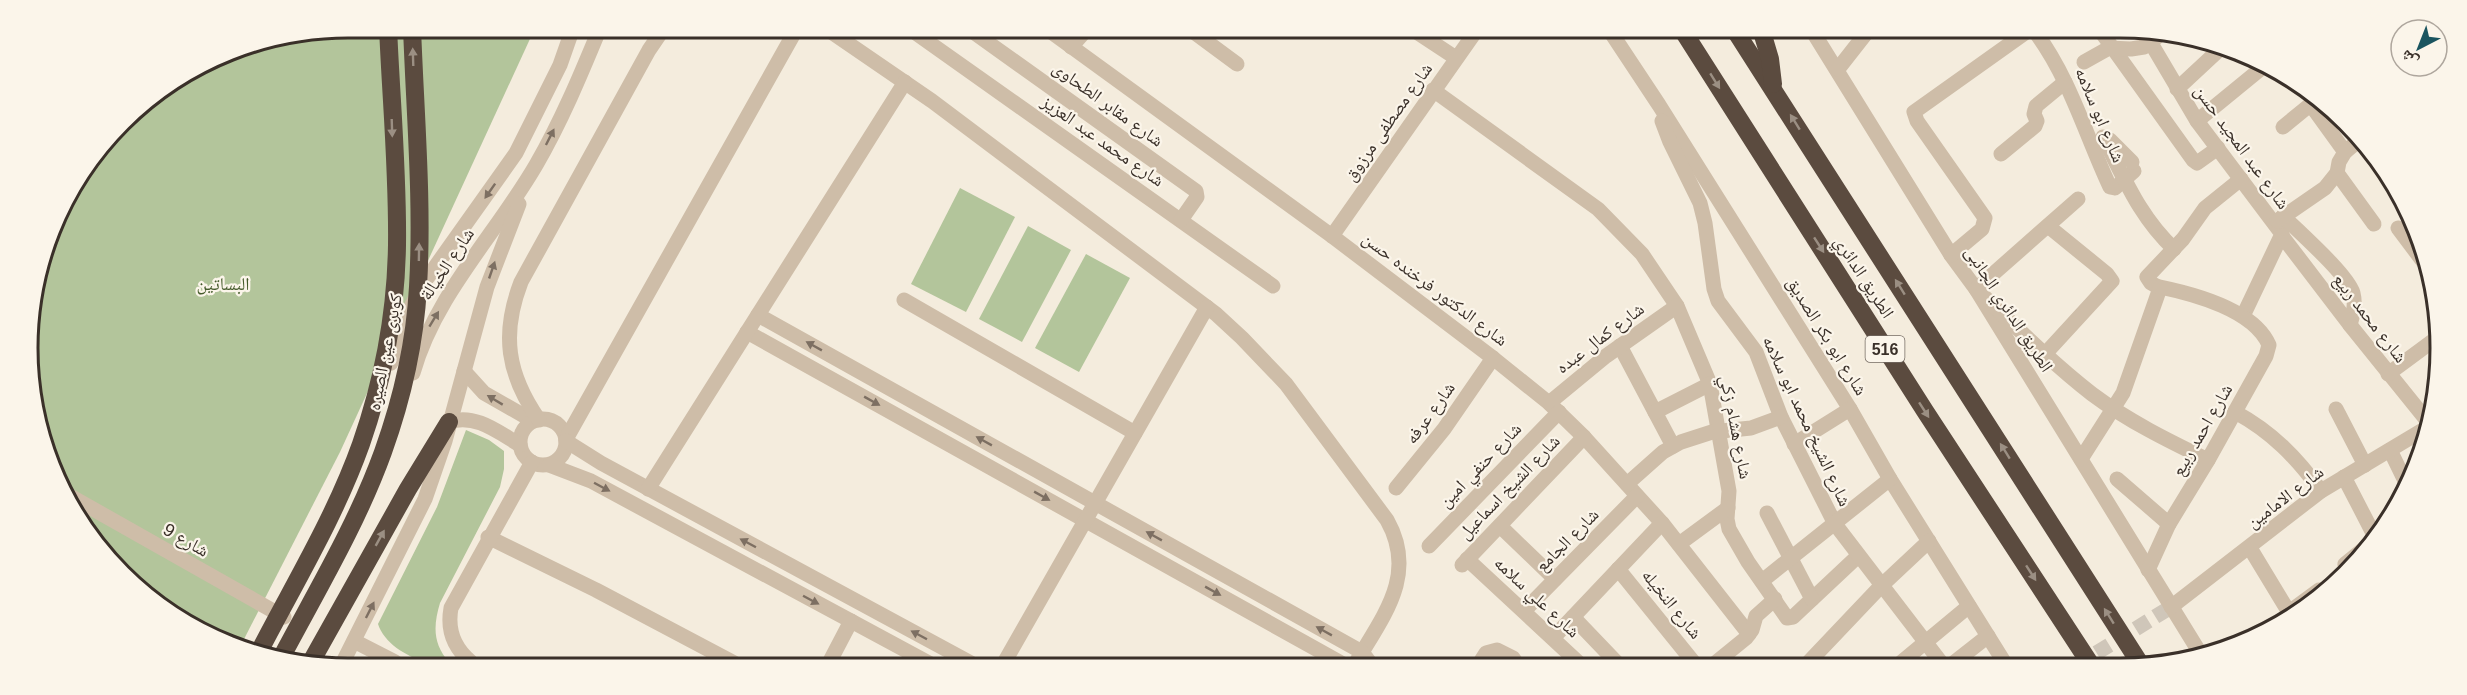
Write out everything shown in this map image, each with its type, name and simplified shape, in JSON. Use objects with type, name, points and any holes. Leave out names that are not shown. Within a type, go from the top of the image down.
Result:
[{"type":"highway","name":"كوبرى عين الصيره","points":[[262,646],[345,482],[360,445],[383,366],[391,316],[397,244],[388,38]]},
{"type":"highway","name":"كوبرى عين الصيره","points":[[284,651],[367,491],[383,452],[406,372],[418,289],[420,247],[412,38]]},
{"type":"highway","name":"الطريق الدائري","points":[[1687,38],[1925,411],[2086,658]]},
{"type":"highway","name":"الطريق الدائري","points":[[1740,38],[2136,657]]},
{"type":"highway","points":[[1764,38],[1770,59],[1774,89]]},
{"type":"highway","points":[[314,656],[393,515],[449,422]]},
{"type":"street","name":"شارع الخيالة","points":[[268,647],[362,460],[407,314],[423,284],[516,153],[560,65],[569,38]]},
{"type":"street","name":"شارع الخيالة","points":[[293,653],[383,468],[429,328],[536,165],[596,38]]},
{"type":"street","points":[[536,421],[525,400],[511,361],[509,331],[514,301],[521,282],[543,241],[657,38]]},
{"type":"street","points":[[549,465],[562,456],[566,440],[791,38]]},
{"type":"street","points":[[840,38],[905,82],[1207,307],[1242,338],[1286,384],[1392,530],[1400,563],[1396,588],[1364,658]]},
{"type":"street","name":"شارع محمد عبد العزيز","points":[[923,38],[1273,286]]},
{"type":"street","name":"شارع مقابر الطحاوى","points":[[982,38],[1196,191],[1197,197],[1181,220]]},
{"type":"street","name":"شارع الدكتور فرخنده حسن","points":[[1059,38],[1332,236],[1493,358],[1554,408],[1584,437],[1662,523],[1749,634]]},
{"type":"street","points":[[1071,47],[1079,38]]},
{"type":"street","points":[[1202,38],[1237,64]]},
{"type":"street","points":[[1426,38],[1456,58]]},
{"type":"street","name":"شارع مصطفى مرزوق","points":[[1332,236],[1471,38]]},
{"type":"street","name":"شارع ابو بكر الصديق","points":[[1615,38],[1850,410],[1890,479],[2002,658]]},
{"type":"street","name":"الطريق الدائري الجانبى","points":[[1817,38],[1951,255],[1976,289],[2148,570],[2176,604]]},
{"type":"street","points":[[1838,69],[1862,38]]},
{"type":"street","points":[[1951,255],[1982,229],[1985,218],[1917,121],[1914,112],[2018,38]]},
{"type":"street","name":"شارع ابو سلامه","points":[[2039,38],[2097,139],[2110,187],[2115,188],[2131,171]]},
{"type":"street","points":[[2106,38],[2193,160],[2202,162],[2218,148]]},
{"type":"street","points":[[2084,62],[2112,47],[2137,48],[2149,39]]},
{"type":"street","name":"شارع عبد المجيد حسن","points":[[2155,39],[2177,89],[2197,121],[2280,225],[2243,316]]},
{"type":"street","points":[[2177,89],[2216,53]]},
{"type":"street","points":[[2197,121],[2259,70]]},
{"type":"street","points":[[648,489],[905,82]]},
{"type":"street","points":[[2001,154],[2035,126],[2036,106],[2065,82]]},
{"type":"street","name":"شارع هشام زكي","points":[[1433,90],[1598,209],[1642,254],[1677,306],[1710,384],[1729,491],[1729,529],[1785,616],[1790,619],[1812,599]]},
{"type":"street","points":[[2283,128],[2311,104]]},
{"type":"street","name":"شارع الشيخ محمد ابو سلامه","points":[[1659,105],[1665,132],[1700,203],[1718,301],[1756,352],[1780,417],[1834,524],[1937,658]]},
{"type":"street","points":[[2319,110],[2345,152]]},
{"type":"street","points":[[2097,139],[2109,140],[2131,171],[2145,219],[2174,249]]},
{"type":"street","points":[[2350,326],[2355,309],[2353,291],[2343,277],[2280,225],[2325,188],[2337,173],[2339,162],[2345,152],[2354,144]]},
{"type":"street","points":[[345,658],[425,499],[445,441],[494,264],[536,165]]},
{"type":"street","points":[[2337,173],[2374,224]]},
{"type":"street","points":[[2241,178],[2205,208],[2174,249],[2147,277],[2151,283],[2160,287],[2211,301],[2243,316]]},
{"type":"street","points":[[2078,200],[1976,289],[2045,354],[2114,409],[2208,460]]},
{"type":"street","name":"شارع محمد ربيع","points":[[2280,225],[2350,326],[2422,416]]},
{"type":"street","points":[[2045,354],[2110,285],[2111,278],[2048,226]]},
{"type":"street","points":[[2398,228],[2413,248]]},
{"type":"street","points":[[2081,459],[2114,409],[2130,376],[2160,287]]},
{"type":"street","points":[[904,300],[1135,433]]},
{"type":"street","name":"شارع كمال عبده","points":[[1554,408],[1620,346],[1677,306]]},
{"type":"street","points":[[1007,658],[1207,307]]},
{"type":"street","points":[[758,315],[1095,503],[1360,658]]},
{"type":"street","name":"شارع احمد ربيع","points":[[2148,570],[2169,524],[2208,460],[2269,350],[2267,341],[2243,316]]},
{"type":"street","points":[[747,332],[1333,658]]},
{"type":"street","points":[[2388,374],[2430,343]]},
{"type":"street","points":[[1620,346],[1673,446],[1719,430],[1750,428],[1780,417]]},
{"type":"street","name":"شارع عرفه","points":[[1396,488],[1444,429],[1493,358]]},
{"type":"street","points":[[464,371],[484,393],[536,421],[553,422],[563,432],[566,440],[601,463],[962,658]]},
{"type":"street","points":[[1655,412],[1710,384]]},
{"type":"street","name":"شارع حنفي امين","points":[[1429,546],[1554,408]]},
{"type":"street","points":[[2336,409],[2365,465]]},
{"type":"street","points":[[1794,444],[1850,410]]},
{"type":"street","points":[[2235,412],[2255,423],[2286,448],[2321,491]]},
{"type":"street","points":[[449,422],[458,419],[475,420],[520,445]]},
{"type":"street","points":[[536,421],[523,431],[520,445],[522,452],[532,462],[549,465],[591,481],[920,658]]},
{"type":"street","name":"شارع الامامين","points":[[2176,604],[2321,491],[2418,432]]},
{"type":"street","name":"شارع الشيخ اسماعيل","points":[[1465,562],[1584,437]]},
{"type":"street","name":"شارع الجامع","points":[[1524,611],[1673,446]]},
{"type":"street","points":[[2390,450],[2402,475]]},
{"type":"street","points":[[467,658],[453,641],[449,616],[454,600],[532,462]]},
{"type":"street","points":[[2344,477],[2371,528]]},
{"type":"street","points":[[1762,581],[1792,560],[1890,479]]},
{"type":"street","points":[[2117,479],[2169,524]]},
{"type":"street","name":"شارع 9","points":[[78,501],[284,618]]},
{"type":"street","points":[[1679,544],[1728,508]]},
{"type":"street","points":[[1767,513],[1812,599],[1858,556]]},
{"type":"street","points":[[1553,638],[1662,523]]},
{"type":"street","points":[[1500,526],[1555,579]]},
{"type":"street","points":[[488,537],[724,658]]},
{"type":"street","points":[[1815,658],[1881,586],[1929,541]]},
{"type":"street","points":[[2250,548],[2286,608]]},
{"type":"street","name":"شارع علي سلامه","points":[[1465,562],[1524,611],[1574,658]]},
{"type":"street","name":"شارع النخيله","points":[[1618,569],[1690,658]]},
{"type":"street","points":[[852,599],[852,622]]},
{"type":"street","points":[[1721,658],[1749,634],[1756,616],[1775,599]]},
{"type":"street","points":[[2176,604],[2205,645]]},
{"type":"street","points":[[2176,604],[2197,648]]},
{"type":"street","points":[[1907,658],[1969,606]]},
{"type":"street","points":[[832,658],[852,622],[871,609]]},
{"type":"street","points":[[1573,616],[1612,658]]},
{"type":"street","points":[[1960,658],[1988,636]]},
{"type":"street","points":[[354,641],[387,658]]},
{"type":"street","points":[[1483,658],[1486,653],[1497,650],[1513,658]]},
{"type":"green space","name":"البساتين","points":[[327,38],[530,38],[340,452],[244,639],[192,616],[143,581],[114,552],[90,520],[69,485],[54,447],[43,408],[38,368],[40,307],[48,267],[69,210],[90,175],[114,143],[143,114],[192,79],[229,61],[287,43]]},
{"type":"green space","points":[[960,188],[1015,217],[966,312],[911,284]]},
{"type":"green space","points":[[1028,226],[1071,250],[1022,342],[979,319]]},
{"type":"green space","points":[[1086,254],[1130,278],[1079,372],[1035,348]]},
{"type":"green space","points":[[466,430],[489,440],[504,451],[504,469],[500,487],[440,603],[436,619],[436,634],[437,641],[446,658],[415,658],[390,643],[378,624],[437,507]]},
{"type":"tunnel","points":[[2088,658],[2171,607]]}]
